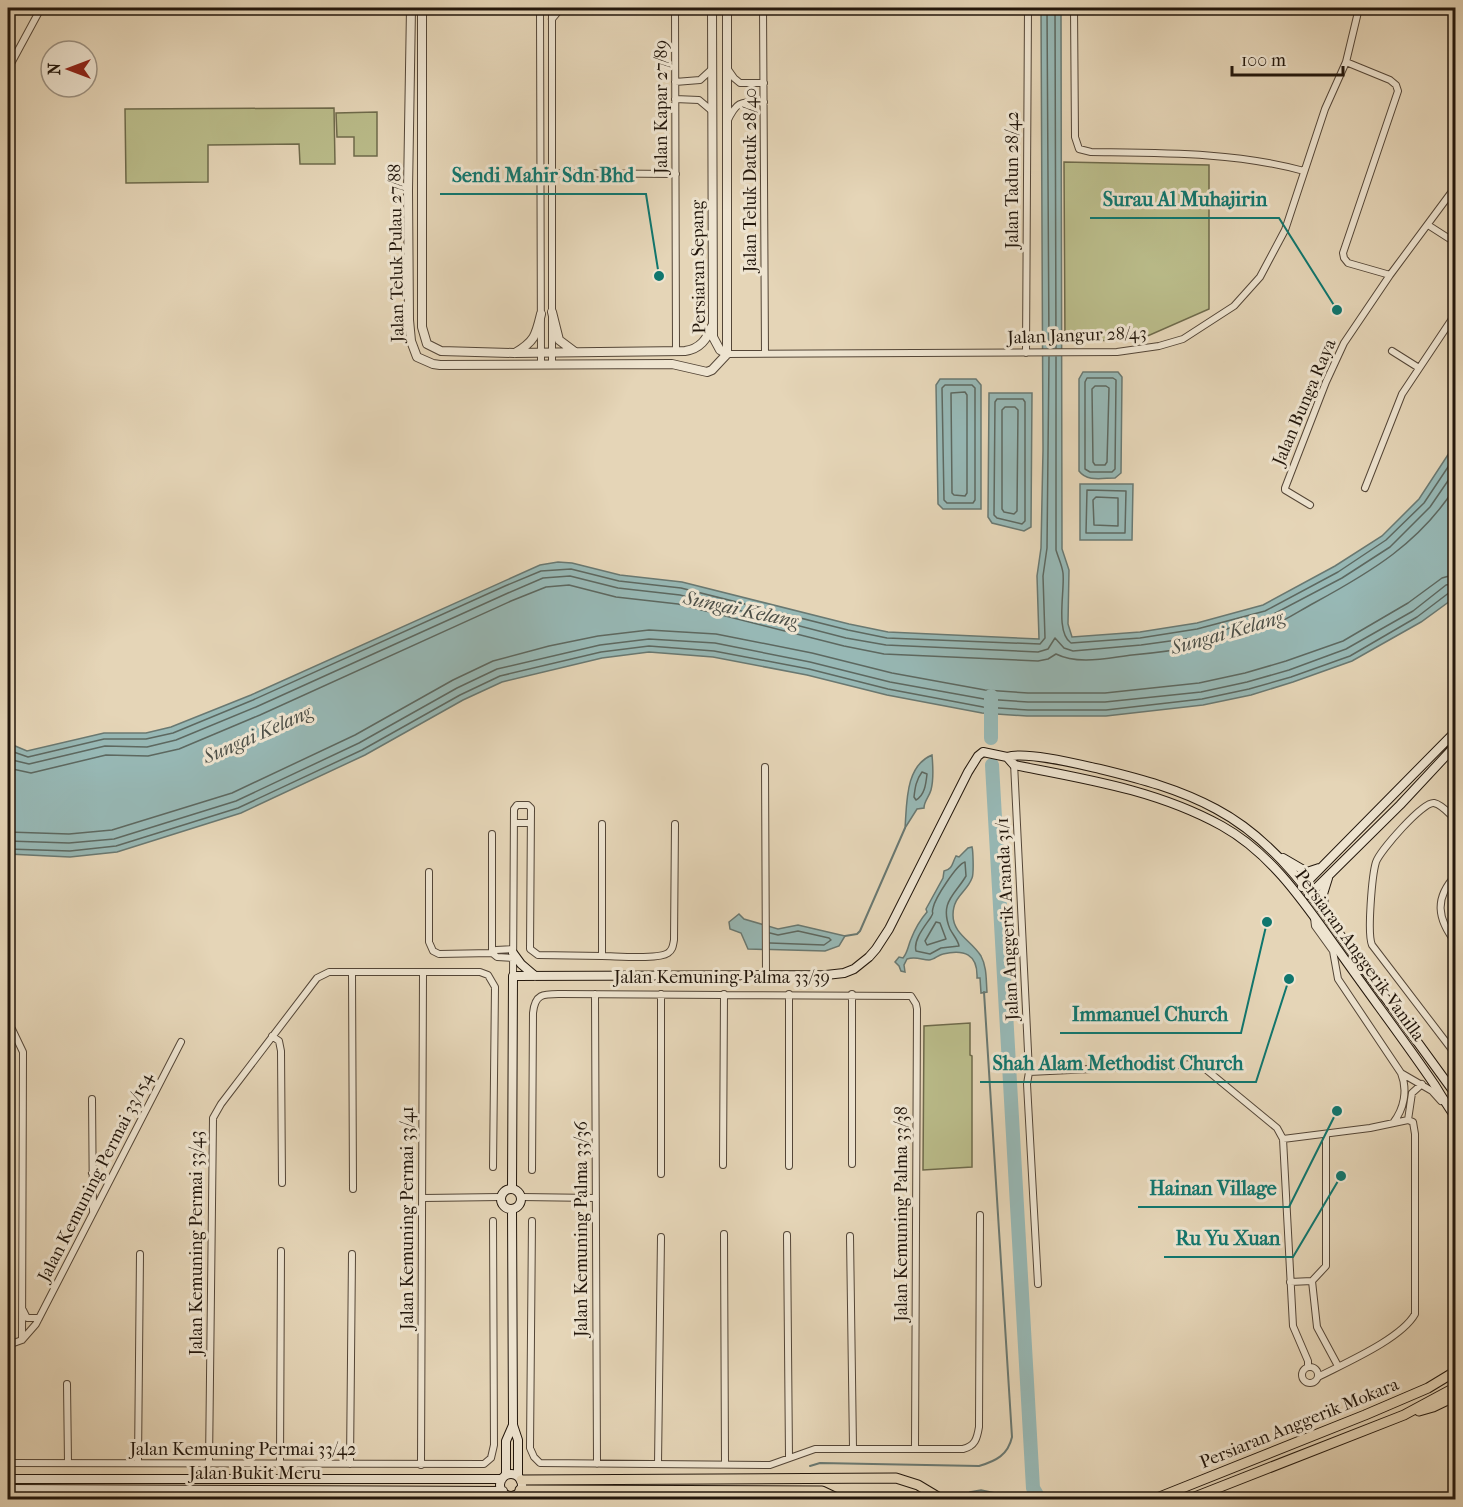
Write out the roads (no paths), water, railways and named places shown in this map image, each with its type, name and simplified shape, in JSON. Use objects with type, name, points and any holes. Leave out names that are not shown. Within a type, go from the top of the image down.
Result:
[{"type":"main road","points":[[1297,891],[1454,735]]},
{"type":"main road","points":[[1304,900],[1400,805],[1455,745]]},
{"type":"main road","name":"Jalan Kemuning Palma 33/39","points":[[513,976],[826,975],[844,973],[854,969],[869,957],[889,929],[978,756],[983,752],[1006,757]]},
{"type":"main road","points":[[1014,765],[1006,757],[1016,754]]},
{"type":"main road","name":"Persiaran Anggerik Vanilla","points":[[1016,754],[1091,767],[1176,790],[1217,809],[1236,822],[1273,851],[1305,885],[1455,1095]]},
{"type":"main road","name":"Persiaran Anggerik Vanilla","points":[[1014,765],[1100,782],[1152,796],[1224,827],[1249,845],[1304,900],[1453,1115]]},
{"type":"main road","points":[[1273,851],[1307,872],[1323,866]]},
{"type":"main road","points":[[1325,914],[1323,894],[1330,875]]},
{"type":"main road","points":[[513,953],[521,964],[535,976]]},
{"type":"main road","points":[[512,1189],[513,976]]},
{"type":"main road","points":[[512,1189],[518,1191],[521,1197],[520,1203],[512,1209],[504,1205],[501,1197],[504,1192],[512,1189]]},
{"type":"main road","points":[[512,1209],[513,1425],[518,1440],[513,1491]]},
{"type":"main road","name":"Persiaran Anggerik Mokara","points":[[1152,1500],[1365,1415],[1428,1388],[1455,1371]]},
{"type":"main road","name":"Persiaran Anggerik Mokara","points":[[1186,1500],[1404,1415],[1455,1387]]},
{"type":"main road","points":[[1404,1415],[1432,1407],[1455,1396]]},
{"type":"main road","points":[[513,1425],[506,1441],[504,1477],[501,1486],[513,1491],[822,1491],[841,1500]]},
{"type":"main road","name":"Jalan Bukit Meru","points":[[8,1479],[504,1477],[510,1474],[513,1491],[8,1489]]},
{"type":"main road","points":[[513,1491],[896,1479],[918,1485],[943,1500]]},
{"type":"street","points":[[8,69],[41,8]]},
{"type":"street","name":"Jalan Teluk Pulau 27/88","points":[[411,8],[408,190],[409,320],[413,351],[417,357],[433,364],[672,364],[707,372],[712,370],[727,354]]},
{"type":"street","name":"Jalan Teluk Pulau 27/88","points":[[422,8],[423,337],[426,344],[441,351],[514,353],[692,350],[708,336],[712,326]]},
{"type":"street","points":[[540,8],[541,364]]},
{"type":"street","points":[[552,8],[552,364]]},
{"type":"street","points":[[552,19],[561,8]]},
{"type":"street","name":"Jalan Kapar 27/89","points":[[675,8],[676,351]]},
{"type":"street","name":"Persiaran Sepang","points":[[712,8],[712,326],[714,342],[720,350],[727,354],[727,8]]},
{"type":"street","name":"Jalan Teluk Datuk 28/40","points":[[763,8],[765,353]]},
{"type":"street","name":"Jalan Tadun 28/42","points":[[1026,353],[1028,8]]},
{"type":"street","points":[[1074,8],[1075,137],[1079,149],[1090,152],[1218,156],[1304,171]]},
{"type":"street","name":"Jalan Jangur 28/43","points":[[727,354],[1070,353],[1138,350],[1183,339],[1198,331],[1234,306],[1254,284],[1285,230],[1325,109],[1346,62],[1359,8]]},
{"type":"street","points":[[1346,62],[1390,80],[1396,85],[1398,91],[1343,253],[1348,262],[1390,275]]},
{"type":"street","points":[[727,67],[740,84],[764,83]]},
{"type":"street","points":[[675,82],[700,80],[712,69]]},
{"type":"street","points":[[675,99],[699,100],[712,111]]},
{"type":"street","points":[[727,123],[734,107],[739,103],[764,102]]},
{"type":"street","points":[[552,173],[676,174]]},
{"type":"street","name":"Jalan Bunga Raya","points":[[1310,505],[1285,488],[1326,382],[1344,343],[1455,186]]},
{"type":"street","points":[[1428,225],[1455,243]]},
{"type":"street","points":[[712,255],[727,255]]},
{"type":"street","points":[[552,312],[559,340],[577,353]]},
{"type":"street","points":[[1365,488],[1402,394],[1455,313]]},
{"type":"street","points":[[514,353],[531,343],[541,314]]},
{"type":"street","points":[[1392,351],[1419,368]]},
{"type":"street","name":"Jalan Anggerik Aranda 31/1","points":[[1016,754],[1014,765],[1029,1072],[1027,1084],[1038,1284]]},
{"type":"street","points":[[765,767],[766,975]]},
{"type":"street","points":[[1455,820],[1443,807],[1433,803],[1428,804],[1418,811],[1381,853],[1375,870],[1370,930],[1372,945],[1455,1055]]},
{"type":"street","points":[[513,976],[514,809],[517,805],[530,806],[530,949],[544,956],[602,954],[652,956],[668,954],[673,949],[675,824]]},
{"type":"street","points":[[514,823],[530,823]]},
{"type":"street","points":[[602,824],[602,954]]},
{"type":"street","points":[[492,834],[492,953]]},
{"type":"street","points":[[429,872],[429,942],[434,951],[439,954],[492,953],[497,957],[513,953]]},
{"type":"street","points":[[1455,875],[1443,892],[1440,911],[1445,929],[1455,943]]},
{"type":"street","points":[[1313,915],[1315,926],[1333,951],[1338,980],[1401,1073],[1405,1084],[1403,1102],[1398,1117],[1393,1123]]},
{"type":"street","name":"Jalan Kemuning Permai 33/43","points":[[209,1464],[211,1127],[216,1111],[317,978],[329,972],[480,972],[488,975],[495,987],[493,1167]]},
{"type":"street","points":[[352,972],[353,1189]]},
{"type":"street","name":"Jalan Kemuning Permai 33/41","points":[[421,1465],[423,972]]},
{"type":"street","name":"Jalan Kemuning Palma 33/39","points":[[532,1170],[533,1013],[535,1001],[540,996],[547,994],[897,994]]},
{"type":"street","name":"Jalan Kemuning Palma 33/36","points":[[595,994],[597,1464]]},
{"type":"street","points":[[661,994],[661,1174]]},
{"type":"street","points":[[723,994],[723,1165]]},
{"type":"street","points":[[789,994],[789,1166]]},
{"type":"street","points":[[852,994],[852,1164]]},
{"type":"street","name":"Jalan Kemuning Palma 33/38","points":[[897,994],[911,996],[917,1009],[915,1448]]},
{"type":"street","points":[[8,1345],[22,1340],[23,1052],[12,1029]]},
{"type":"street","points":[[272,1036],[279,1041],[281,1051],[282,1183]]},
{"type":"street","name":"Jalan Kemuning Permai 33/154","points":[[22,1340],[30,1333],[39,1318],[181,1042]]},
{"type":"street","points":[[1029,1072],[1195,1064],[1203,1067],[1277,1128],[1283,1139],[1293,1326],[1308,1361],[1308,1367],[1302,1373],[1303,1378],[1306,1382],[1314,1383],[1318,1377],[1399,1332],[1415,1314],[1415,1134],[1413,1122],[1408,1120],[1283,1139]]},
{"type":"street","points":[[1401,1073],[1432,1091],[1453,1115]]},
{"type":"street","points":[[1408,1120],[1412,1093],[1422,1084]]},
{"type":"street","points":[[92,1099],[93,1211]]},
{"type":"street","points":[[1290,1282],[1312,1281],[1326,1266],[1326,1134]]},
{"type":"street","points":[[92,1173],[99,1179],[110,1180]]},
{"type":"street","points":[[423,1198],[501,1197]]},
{"type":"street","points":[[521,1197],[596,1198]]},
{"type":"street","points":[[532,1221],[530,1448],[534,1457],[540,1463],[770,1465],[815,1449],[963,1449],[976,1442],[979,1428],[980,1215]]},
{"type":"street","name":"Jalan Kemuning Permai 33/42","points":[[8,1463],[478,1465],[488,1461],[494,1445],[493,1221]]},
{"type":"street","points":[[724,1234],[725,1463]]},
{"type":"street","points":[[787,1234],[789,1457]]},
{"type":"street","points":[[850,1236],[853,1448]]},
{"type":"street","points":[[658,1464],[661,1237]]},
{"type":"street","points":[[280,1464],[281,1251]]},
{"type":"street","points":[[138,1463],[140,1254]]},
{"type":"street","points":[[350,1464],[352,1254]]},
{"type":"street","points":[[1312,1281],[1317,1327],[1338,1366]]},
{"type":"street","points":[[21,1304],[27,1318],[39,1318]]},
{"type":"street","points":[[1308,1367],[1316,1369],[1318,1377]]},
{"type":"street","points":[[67,1384],[68,1463]]},
{"type":"water","name":"Sungai Kelang","points":[[1041,8],[1061,8],[1062,549],[1069,570],[1068,624],[1072,637],[1140,632],[1197,623],[1263,605],[1335,566],[1382,536],[1419,499],[1455,444],[1456,594],[1450,601],[1421,622],[1352,661],[1293,682],[1251,695],[1203,705],[1106,716],[1027,716],[982,713],[713,657],[649,652],[602,658],[502,682],[463,700],[365,755],[241,813],[117,852],[70,857],[8,854],[8,743],[27,751],[104,733],[146,733],[171,727],[251,695],[540,565],[558,562],[572,563],[620,575],[682,582],[888,632],[1039,639],[1037,576],[1041,548],[1043,450]]},
{"type":"water","points":[[1083,372],[1118,372],[1122,377],[1121,473],[1115,478],[1090,478],[1079,471],[1079,379]]},
{"type":"water","points":[[940,379],[976,379],[981,385],[981,509],[943,509],[938,504],[936,385]]},
{"type":"water","points":[[989,393],[1032,393],[1031,527],[1024,531],[992,523],[988,517]]},
{"type":"water","points":[[1080,484],[1133,484],[1132,540],[1080,540]]},
{"type":"water","points":[[932,755],[933,777],[930,792],[924,808],[917,809],[905,828],[907,797],[912,776],[923,760]]},
{"type":"water","points":[[972,847],[972,878],[955,903],[953,915],[956,927],[983,960],[987,992],[981,993],[980,978],[977,978],[975,963],[963,953],[943,954],[929,960],[910,958],[904,965],[905,972],[901,971],[895,962],[899,957],[903,958],[906,953],[914,932],[927,912],[926,909],[943,878],[944,871],[951,867],[956,856],[959,857]]},
{"type":"water","points":[[739,914],[744,919],[778,929],[798,925],[845,936],[839,946],[825,951],[748,949],[741,933],[730,929],[729,922]]},
{"type":"water","points":[[981,1490],[1009,1496],[1010,1499],[968,1499],[970,1492]]},
{"type":"waterway","points":[[991,696],[991,738]]},
{"type":"waterway","points":[[992,765],[1033,1488],[1040,1500]]},
{"type":"waterway","points":[[845,936],[857,934],[860,931],[905,828]]},
{"type":"waterway","points":[[810,1466],[820,1463],[979,1466],[1000,1456],[1010,1443],[1012,1437],[984,992]]},
{"type":"place","name":"Sendi Mahir Sdn Bhd","points":[[659,276]]},
{"type":"place","name":"Surau Al Muhajirin","points":[[1337,310]]},
{"type":"place","name":"Immanuel Church","points":[[1267,922]]},
{"type":"place","name":"Shah Alam Methodist Church","points":[[1289,979]]},
{"type":"place","name":"Hainan Village","points":[[1337,1111]]},
{"type":"place","name":"Ru Yu Xuan","points":[[1341,1176]]}]
